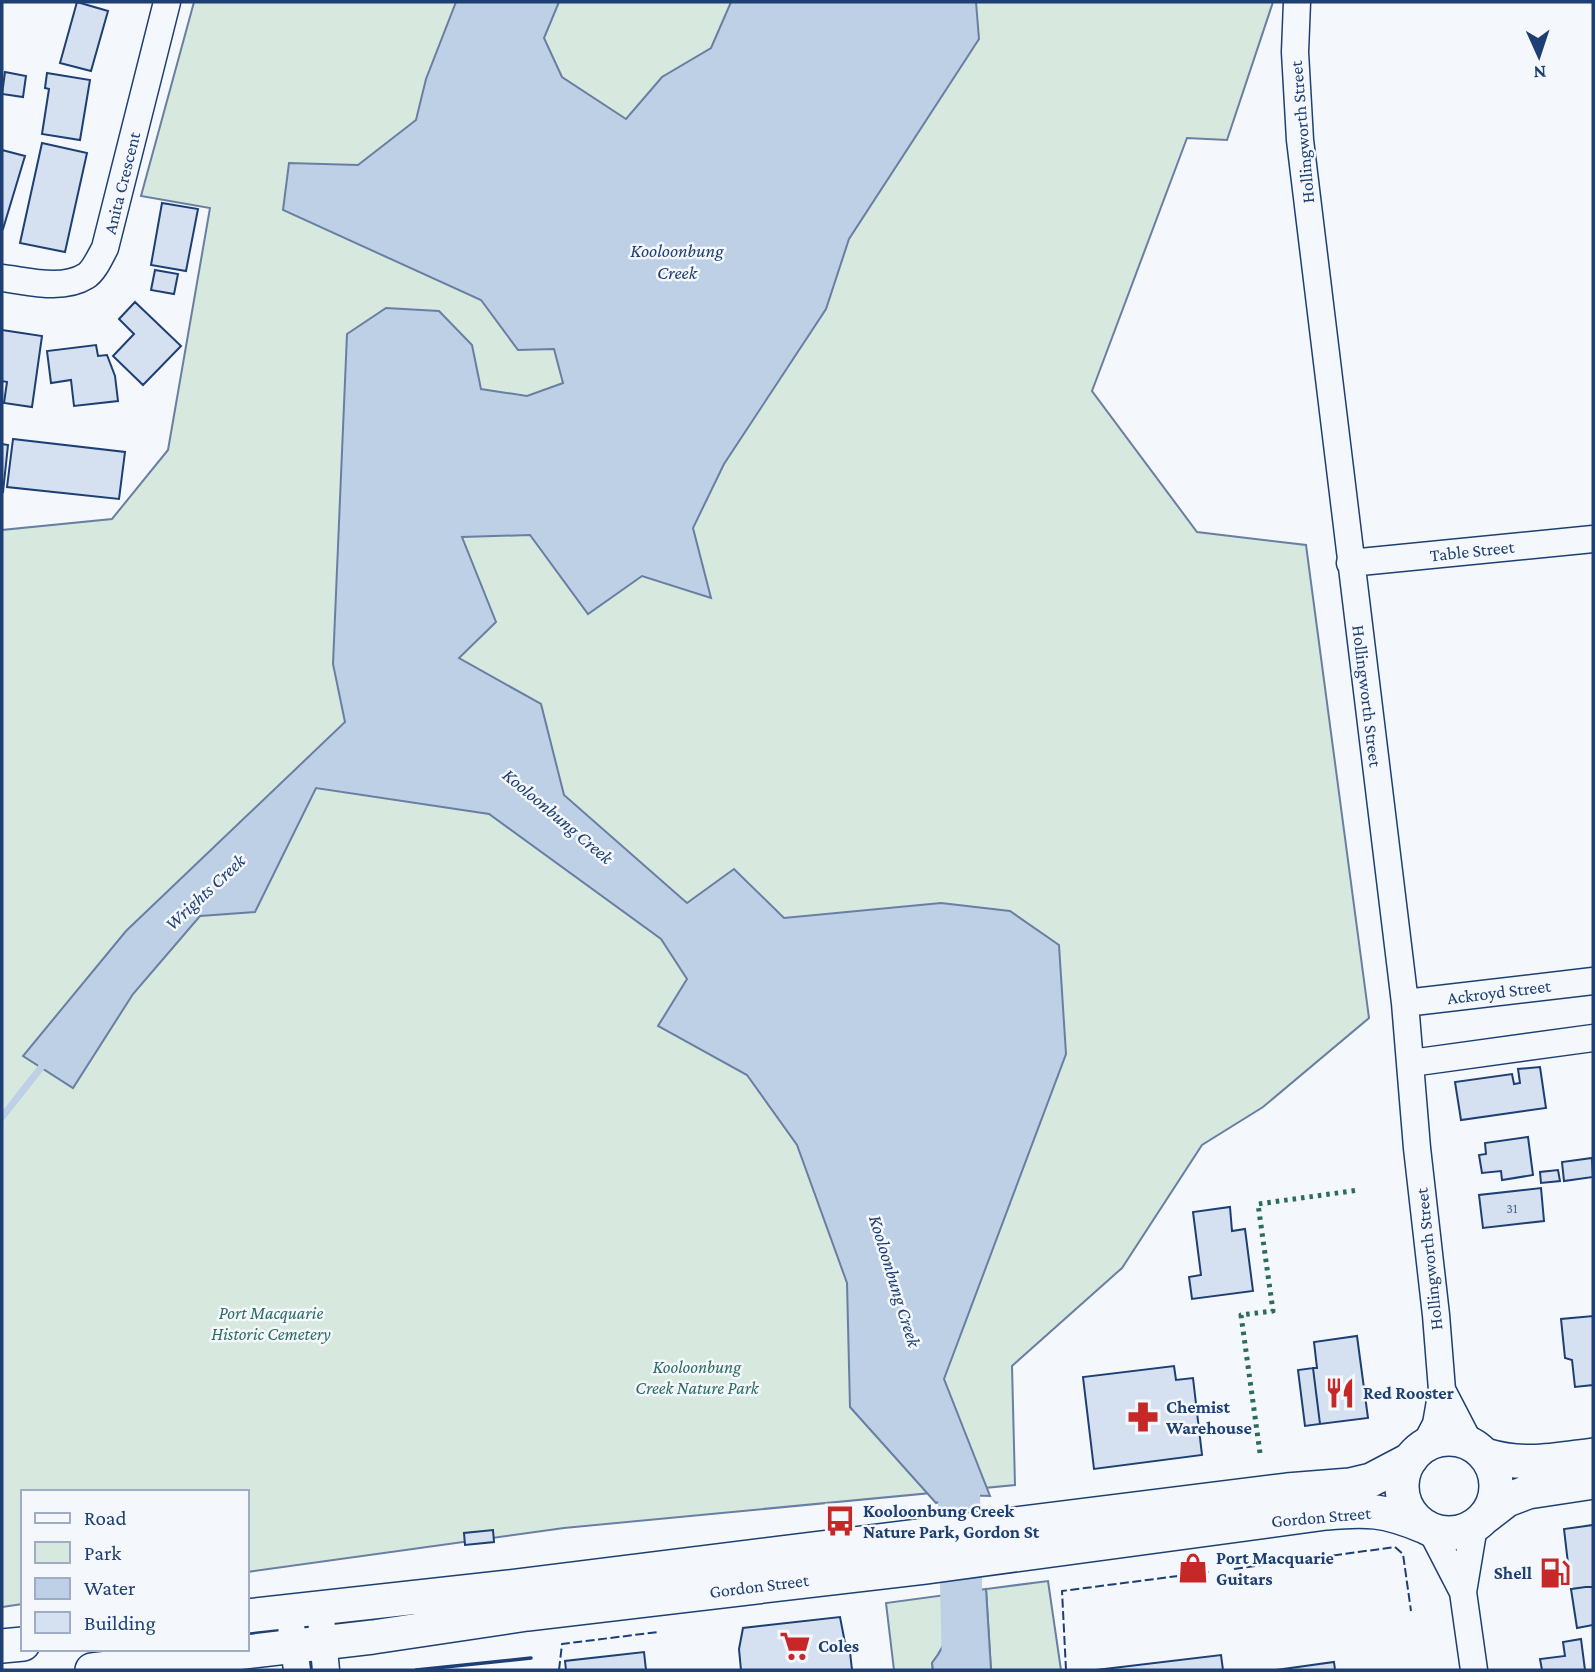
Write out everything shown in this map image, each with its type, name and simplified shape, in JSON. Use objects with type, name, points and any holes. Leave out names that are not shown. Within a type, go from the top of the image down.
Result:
[{"type":"main road","points":[[1593,1455],[1554,1461],[1507,1462],[1451,1440],[1441,1440],[1418,1453],[1402,1479],[1403,1496],[1413,1517],[1427,1528],[1453,1533],[1480,1522],[1507,1500],[1528,1492],[1593,1482]]},
{"type":"main road","points":[[1477,1450],[1491,1465],[1497,1484],[1495,1498],[1480,1522]]},
{"type":"main road","name":"Gordon Street","points":[[248,1616],[924,1551],[992,1542],[1287,1490],[1350,1485],[1371,1480],[1418,1453]]},
{"type":"main road","name":"Gordon Street","points":[[992,1542],[1373,1510],[1395,1514],[1427,1528]]},
{"type":"main road","name":"Gordon Street","points":[[92,1670],[310,1657],[388,1635],[658,1597],[924,1551]]},
{"type":"main road","points":[[2,1646],[21,1644]]},
{"type":"street","name":"Anita Crescent","points":[[2,278],[46,284],[69,283],[88,275],[105,248],[167,2]]},
{"type":"street","name":"Hollingworth Street","points":[[1297,2],[1295,52],[1300,140],[1405,1003],[1442,1390],[1436,1423],[1418,1453]]},
{"type":"street","name":"Table Street","points":[[1350,563],[1593,539]]},
{"type":"street","name":"Ackroyd Street","points":[[1405,1003],[1593,981]]},
{"type":"street","points":[[1410,1063],[1593,1038]]},
{"type":"street","name":"Hollingworth Street","points":[[1442,1390],[1477,1450]]},
{"type":"street","points":[[1463,1592],[1480,1522]]},
{"type":"street","points":[[1427,1528],[1463,1592],[1474,1670]]},
{"type":"street","points":[[305,1609],[310,1657]]},
{"type":"green space","points":[[194,2],[1273,2],[1227,140],[1187,138],[1092,391],[1197,532],[1306,545],[1369,1018],[1263,1107],[1202,1145],[1122,1268],[1012,1366],[1015,1485],[564,1528],[248,1572],[248,1490],[21,1490],[21,1604],[2,1607],[2,530],[112,519],[168,450],[210,208],[141,196]]},
{"type":"green space","points":[[1048,1581],[1061,1670],[991,1670],[986,1589]]},
{"type":"green space","points":[[945,1595],[948,1631],[943,1646],[932,1663],[933,1670],[894,1670],[886,1603]]},
{"type":"water","name":"Kooloonbung Creek","points":[[456,2],[559,2],[544,38],[562,77],[626,119],[662,77],[711,48],[731,2],[976,2],[979,39],[849,239],[826,309],[724,464],[693,528],[711,598],[642,576],[588,614],[530,535],[462,537],[496,622],[459,658],[541,704],[564,795],[687,903],[734,869],[784,918],[941,903],[1010,911],[1059,945],[1066,1054],[944,1379],[990,1496],[959,1495],[936,1503],[850,1407],[847,1283],[797,1145],[747,1075],[658,1026],[687,979],[661,939],[489,814],[316,788],[255,912],[200,916],[133,994],[73,1088],[23,1056],[126,931],[345,722],[333,664],[347,334],[386,308],[439,311],[472,345],[481,389],[527,396],[563,383],[554,349],[518,350],[481,300],[283,210],[289,163],[358,165],[416,120],[426,79]]},
{"type":"water","points":[[986,1589],[991,1670],[933,1670],[932,1663],[943,1646],[948,1631],[945,1595]]},
{"type":"building","points":[[77,2],[108,11],[91,71],[60,63]]},
{"type":"building","points":[[5,72],[26,76],[23,97],[2,94]]},
{"type":"building","points":[[47,73],[90,80],[80,140],[42,134],[49,89],[45,88]]},
{"type":"building","points":[[42,143],[87,153],[65,252],[20,243]]},
{"type":"building","points":[[2,150],[25,156],[3,229],[2,229]]},
{"type":"building","points":[[162,203],[198,209],[186,271],[151,265]]},
{"type":"building","points":[[155,270],[178,274],[174,294],[151,290]]},
{"type":"building","points":[[135,302],[181,346],[143,385],[113,356],[134,334],[119,319]]},
{"type":"building","points":[[2,330],[42,336],[32,407],[4,403],[7,382],[2,381]]},
{"type":"building","points":[[96,345],[98,356],[107,355],[115,376],[118,401],[74,406],[71,380],[51,383],[47,351]]},
{"type":"building","points":[[13,439],[125,452],[119,499],[7,487]]},
{"type":"building","points":[[2,444],[8,445],[3,492],[2,492]]},
{"type":"building","points":[[1540,1067],[1546,1108],[1461,1120],[1455,1082],[1512,1074],[1514,1084],[1520,1083],[1518,1069]]},
{"type":"building","points":[[1528,1137],[1533,1175],[1502,1180],[1501,1171],[1482,1173],[1479,1155],[1486,1154],[1485,1143]]},
{"type":"building","points":[[1592,1158],[1593,1177],[1564,1181],[1562,1162]]},
{"type":"building","points":[[1558,1170],[1560,1181],[1541,1183],[1540,1172]]},
{"type":"building","points":[[1541,1188],[1544,1221],[1483,1228],[1479,1195]]},
{"type":"building","points":[[1230,1207],[1232,1231],[1245,1229],[1253,1291],[1192,1299],[1189,1277],[1201,1275],[1193,1212]]},
{"type":"building","points":[[1593,1316],[1593,1385],[1575,1387],[1572,1360],[1565,1358],[1561,1319]]},
{"type":"building","name":"Red Rooster","points":[[1357,1336],[1368,1418],[1320,1424],[1313,1368],[1317,1368],[1314,1342]]},
{"type":"building","name":"Chemist Warehouse","points":[[1174,1366],[1176,1380],[1193,1378],[1202,1455],[1094,1469],[1083,1377]]},
{"type":"building","points":[[1313,1368],[1320,1424],[1305,1426],[1298,1370]]},
{"type":"building","points":[[1593,1525],[1593,1586],[1571,1589],[1564,1529]]},
{"type":"building","points":[[493,1530],[494,1542],[465,1545],[464,1533]]},
{"type":"building","points":[[1593,1586],[1593,1625],[1577,1628],[1571,1589]]},
{"type":"building","name":"Coles","points":[[840,1617],[845,1643],[849,1643],[852,1670],[741,1670],[739,1649],[743,1628]]},
{"type":"building","points":[[1581,1639],[1585,1670],[1542,1670],[1540,1659],[1565,1656],[1563,1642]]},
{"type":"building","points":[[644,1652],[646,1670],[566,1670],[565,1661]]},
{"type":"building","points":[[1221,1655],[1223,1670],[1096,1670]]},
{"type":"building","points":[[1334,1662],[1335,1670],[1276,1670]]},
{"type":"waterway","name":"Wrights Creek","points":[[2,1117],[47,1060]]},
{"type":"waterway","points":[[959,1495],[963,1670]]},
{"type":"hedge","points":[[1260,1453],[1241,1315],[1273,1311],[1258,1204],[1359,1190]]},
{"type":"fence","points":[[1234,1569],[1395,1547],[1403,1554],[1411,1611]]},
{"type":"fence","points":[[1066,1670],[1062,1591],[1209,1572]]},
{"type":"fence","points":[[559,1670],[562,1644],[658,1632]]},
{"type":"wall","points":[[416,1670],[531,1658]]},
{"type":"place","name":"Red Rooster","points":[[1340,1393]]},
{"type":"place","name":"Chemist Warehouse","points":[[1143,1417]]},
{"type":"place","name":"Kooloonbung Creek Nature Park, Gordon St","points":[[840,1521]]},
{"type":"place","name":"Port Macquarie Guitars","points":[[1193,1568]]},
{"type":"place","name":"Shell","points":[[1555,1573]]},
{"type":"place","name":"Coles","points":[[795,1646]]},
{"type":"park label","name":"Port Macquarie Historic Cemetery","points":[[271,1323]]},
{"type":"park label","name":"Kooloonbung Creek Nature Park","points":[[697,1377]]}]
